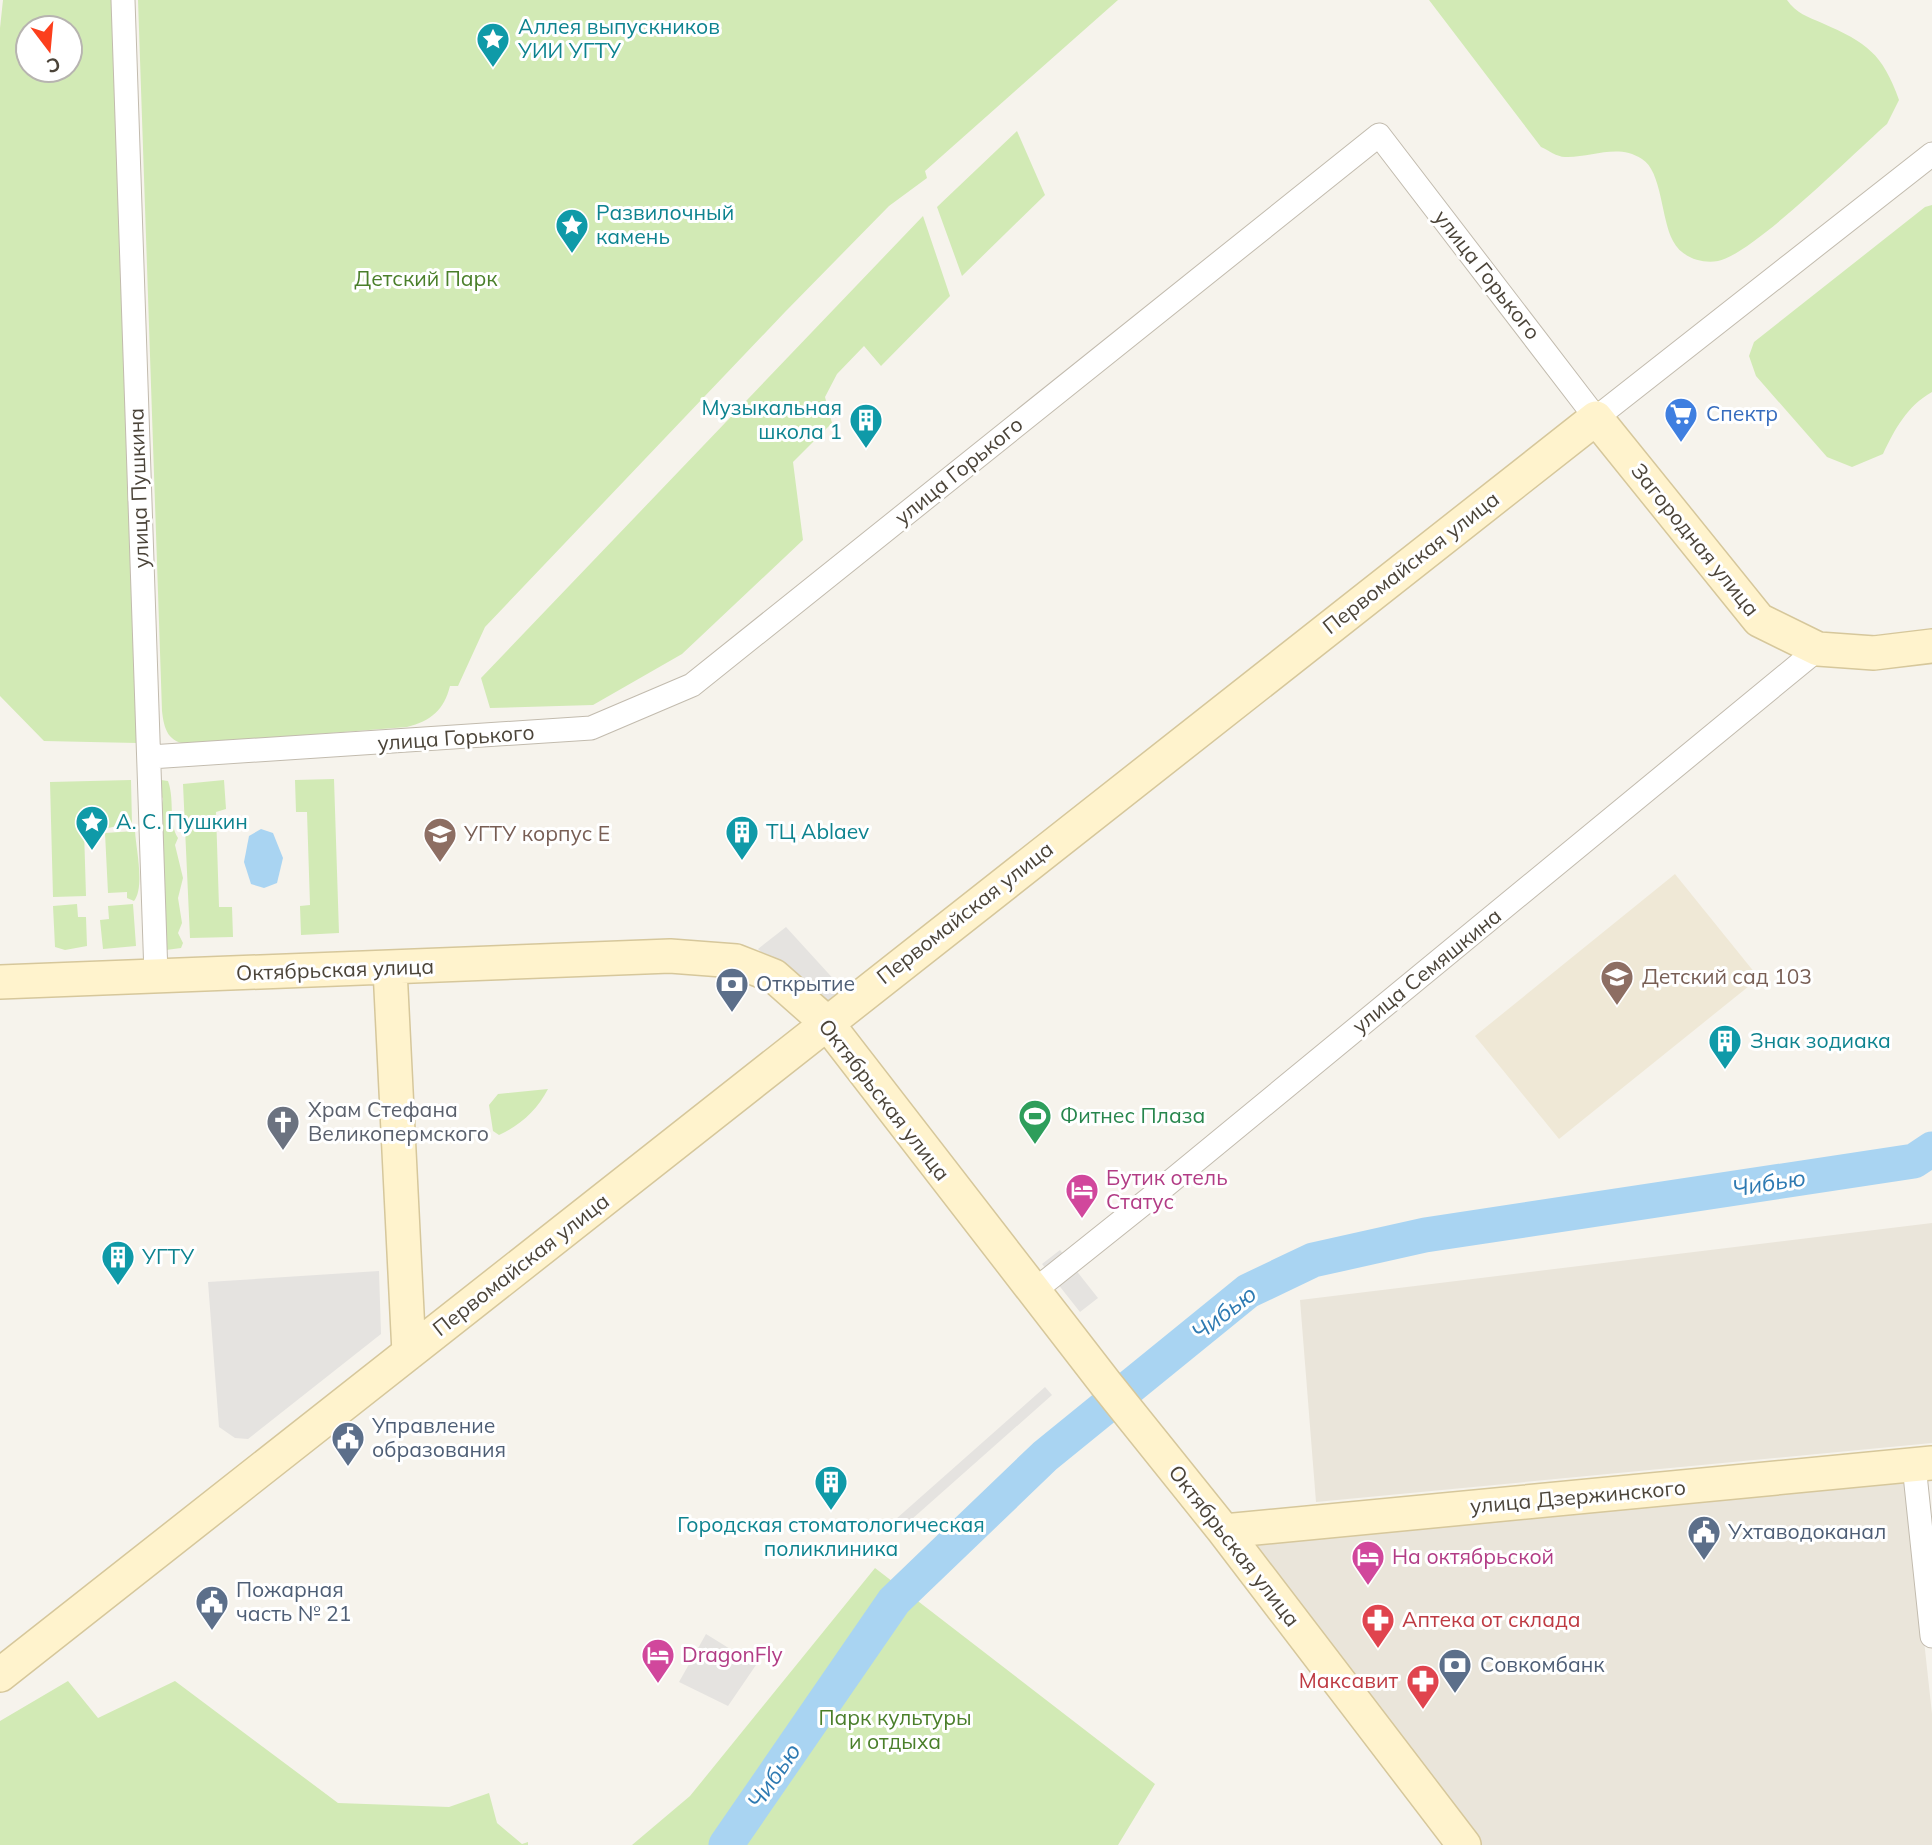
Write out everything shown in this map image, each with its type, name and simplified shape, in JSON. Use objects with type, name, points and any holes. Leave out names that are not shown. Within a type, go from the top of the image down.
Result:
[{"type":"main road","name":"Загородная улица","points":[[1597,418],[1759,620],[1818,649],[1874,653],[1932,646]]},
{"type":"main road","name":"Первомайская улица","points":[[4,1670],[1597,418]]},
{"type":"main road","name":"Октябрьская улица","points":[[0,982],[390,969],[670,956],[736,961],[774,976],[826,1022],[1106,1384],[1224,1531],[1464,1845]]},
{"type":"main road","points":[[390,969],[409,1353]]},
{"type":"main road","name":"улица Дзержинского","points":[[1224,1531],[1923,1464]]},
{"type":"street","name":"улица Пушкина","points":[[123,0],[156,975]]},
{"type":"street","name":"улица Горького","points":[[150,757],[591,728],[692,685],[1379,135],[1597,418]]},
{"type":"street","name":"Первомайская улица","points":[[1597,418],[1932,154]]},
{"type":"street","name":"улица Семяшкина","points":[[1034,1291],[1818,649]]},
{"type":"street","points":[[1923,1464],[1932,1636]]},
{"type":"shaded area","name":"Детский сад 103","points":[[1675,874],[1759,978],[1559,1139],[1475,1036]]},
{"type":"shaded area","points":[[786,927],[849,996],[825,1015],[758,949]]},
{"type":"shaded area","points":[[1932,1223],[1932,1443],[1316,1502],[1300,1300]]},
{"type":"shaded area","points":[[1060,1250],[1098,1298],[1080,1312],[1042,1264]]},
{"type":"shaded area","points":[[379,1271],[381,1334],[248,1439],[235,1438],[219,1427],[208,1282]]},
{"type":"shaded area","points":[[1045,1387],[1052,1395],[903,1527],[896,1519]]},
{"type":"shaded area","points":[[1906,1475],[1932,1714],[1932,1845],[1478,1845],[1244,1540]]},
{"type":"shaded area","points":[[706,1634],[756,1665],[728,1706],[679,1682]]},
{"type":"green space","points":[[3,0],[113,0],[137,743],[44,741],[0,696],[0,28]]},
{"type":"green space","name":"Детский Парк","points":[[138,0],[1118,0],[925,171],[927,178],[889,206],[785,312],[485,627],[458,686],[450,686],[444,702],[430,718],[407,727],[189,744],[176,741],[168,734],[162,711]]},
{"type":"green space","points":[[1429,0],[1787,0],[1803,14],[1851,37],[1871,51],[1886,71],[1899,100],[1887,124],[1755,241],[1718,261],[1698,260],[1686,255],[1673,241],[1649,165],[1633,154],[1623,152],[1565,157],[1541,147]]},
{"type":"green space","points":[[1017,131],[1045,195],[962,276],[937,207]]},
{"type":"green space","points":[[1932,205],[1932,392],[1909,411],[1883,454],[1852,467],[1827,457],[1756,376],[1749,356],[1754,342],[1925,207]]},
{"type":"green space","points":[[923,216],[950,296],[881,366],[864,346],[837,374],[825,397],[832,423],[793,462],[803,540],[682,654],[593,705],[490,708],[481,678]]},
{"type":"green space","points":[[334,779],[339,933],[301,935],[300,906],[310,905],[307,812],[296,812],[295,780]]},
{"type":"green space","points":[[131,780],[132,824],[88,833],[84,830],[86,896],[53,897],[50,782]]},
{"type":"green space","points":[[161,780],[168,781],[170,788],[173,825],[178,838],[175,845],[183,878],[178,898],[182,923],[178,933],[183,943],[181,948],[166,950],[158,823],[163,799],[159,791]]},
{"type":"green space","points":[[224,780],[226,809],[216,812],[219,907],[232,907],[233,937],[190,938],[183,784]]},
{"type":"green space","points":[[135,831],[139,887],[134,901],[127,898],[127,892],[108,893],[105,833]]},
{"type":"green space","points":[[77,904],[78,917],[86,917],[87,946],[65,950],[55,947],[53,906]]},
{"type":"green space","points":[[133,904],[136,946],[103,949],[100,920],[109,919],[108,906]]},
{"type":"green space","points":[[548,1089],[539,1104],[521,1122],[499,1135],[493,1131],[489,1105],[498,1094]]},
{"type":"green space","name":"Парк культуры и отдыха","points":[[875,1568],[1155,1784],[1118,1845],[632,1845],[690,1796]]},
{"type":"green space","points":[[68,1681],[98,1718],[175,1681],[338,1803],[449,1807],[489,1793],[497,1823],[522,1844],[528,1842],[528,1845],[0,1845],[0,1721]]},
{"type":"water","points":[[261,829],[273,833],[283,858],[277,883],[264,888],[251,884],[244,862],[249,836]]},
{"type":"waterway","name":"Чибью","points":[[726,1845],[894,1601],[1045,1456],[1248,1291],[1313,1260],[1425,1235],[1914,1161],[1932,1149]]},
{"type":"place","name":"Аллея выпускников УИИ УГТУ","points":[[493,69]]},
{"type":"place","name":"Развилочный камень","points":[[572,255]]},
{"type":"place","name":"Спектр","points":[[1681,444]]},
{"type":"place","name":"Музыкальная школа 1","points":[[866,450]]},
{"type":"place","name":"А. С. Пушкин","points":[[92,852]]},
{"type":"place","name":"ТЦ Ablaev","points":[[742,862]]},
{"type":"place","name":"УГТУ корпус Е","points":[[440,864]]},
{"type":"place","name":"Детский сад 103","points":[[1617,1007]]},
{"type":"place","name":"Открытие","points":[[732,1014]]},
{"type":"place","name":"Знак зодиака","points":[[1725,1071]]},
{"type":"place","name":"Фитнес Плаза","points":[[1035,1146]]},
{"type":"place","name":"Храм Стефана Великопермского","points":[[283,1152]]},
{"type":"place","name":"Бутик отель Статус","points":[[1082,1220]]},
{"type":"place","name":"УГТУ","points":[[118,1287]]},
{"type":"place","name":"Управление образования","points":[[348,1468]]},
{"type":"place","name":"Городская стоматологическая поликлиника","points":[[831,1512]]},
{"type":"place","name":"Ухтаводоканал","points":[[1704,1562]]},
{"type":"place","name":"На октябрьской","points":[[1368,1587]]},
{"type":"place","name":"Пожарная часть № 21","points":[[212,1632]]},
{"type":"place","name":"Аптека от склада","points":[[1378,1650]]},
{"type":"place","name":"DragonFly","points":[[658,1685]]},
{"type":"place","name":"Совкомбанк","points":[[1455,1695]]},
{"type":"place","name":"Максавит","points":[[1423,1711]]}]
